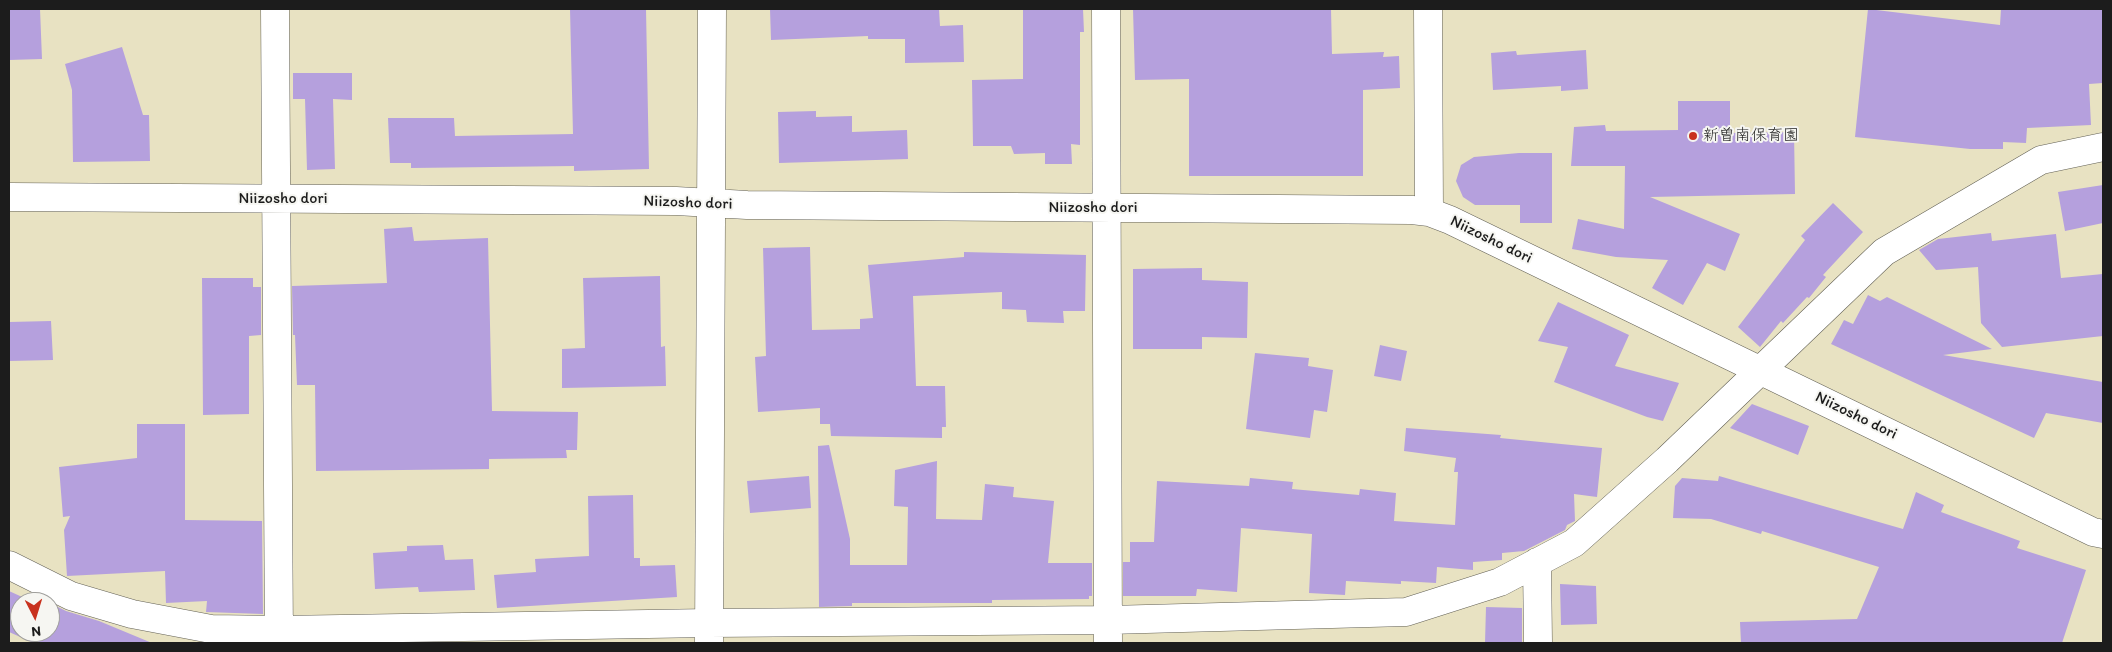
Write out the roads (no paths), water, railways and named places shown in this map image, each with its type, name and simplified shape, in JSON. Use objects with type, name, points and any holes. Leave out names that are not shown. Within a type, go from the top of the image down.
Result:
[{"type":"street","points":[[275,9],[280,637]]},
{"type":"street","points":[[709,633],[712,9]]},
{"type":"street","points":[[1106,9],[1109,632]]},
{"type":"street","points":[[1428,9],[1428,212]]},
{"type":"street","points":[[9,566],[72,596],[132,614],[211,629],[280,637],[1109,632],[1406,612],[1500,582],[1574,543],[1667,460],[1884,252],[2041,160],[2103,147]]},
{"type":"street","name":"Niizosho dori","points":[[9,197],[1412,210],[1428,212],[1450,220],[2094,532],[2103,534]]},
{"type":"street","points":[[1537,562],[1538,643]]},
{"type":"place","name":"新曽南保育園","points":[[1693,136]]}]
